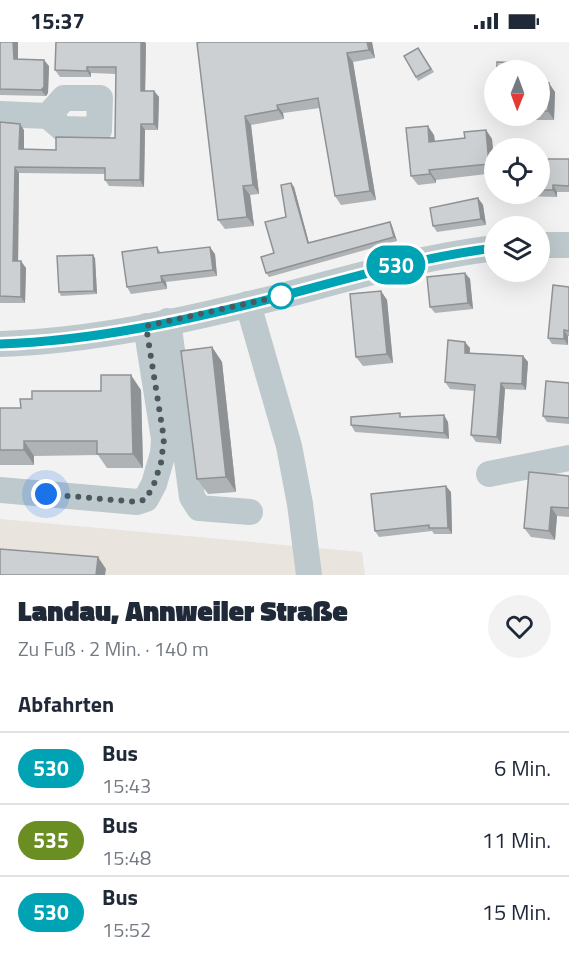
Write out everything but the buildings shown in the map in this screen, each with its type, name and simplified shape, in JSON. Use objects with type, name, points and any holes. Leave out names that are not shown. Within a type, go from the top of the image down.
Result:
[{"type":"street","points":[[0,114],[48,116]]},
{"type":"street","points":[[550,245],[569,245]]},
{"type":"street","points":[[0,344],[74,339],[157,324],[248,304],[407,262],[484,250]]},
{"type":"street","points":[[248,304],[289,446],[309,575]]},
{"type":"street","points":[[0,490],[137,502],[146,499],[161,463],[164,439],[157,324]]},
{"type":"street","points":[[157,324],[192,497],[199,508],[250,512]]},
{"type":"street","points":[[489,474],[569,458]]},
{"type":"shaded area","points":[[0,519],[362,552],[365,575],[0,575]]},
{"type":"bus line","name":"530","points":[[0,344],[74,339],[146,326],[277,297],[415,260],[484,249]]},
{"type":"route","points":[[46,494],[137,502],[146,499],[161,463],[164,439],[146,326],[281,296]]}]
